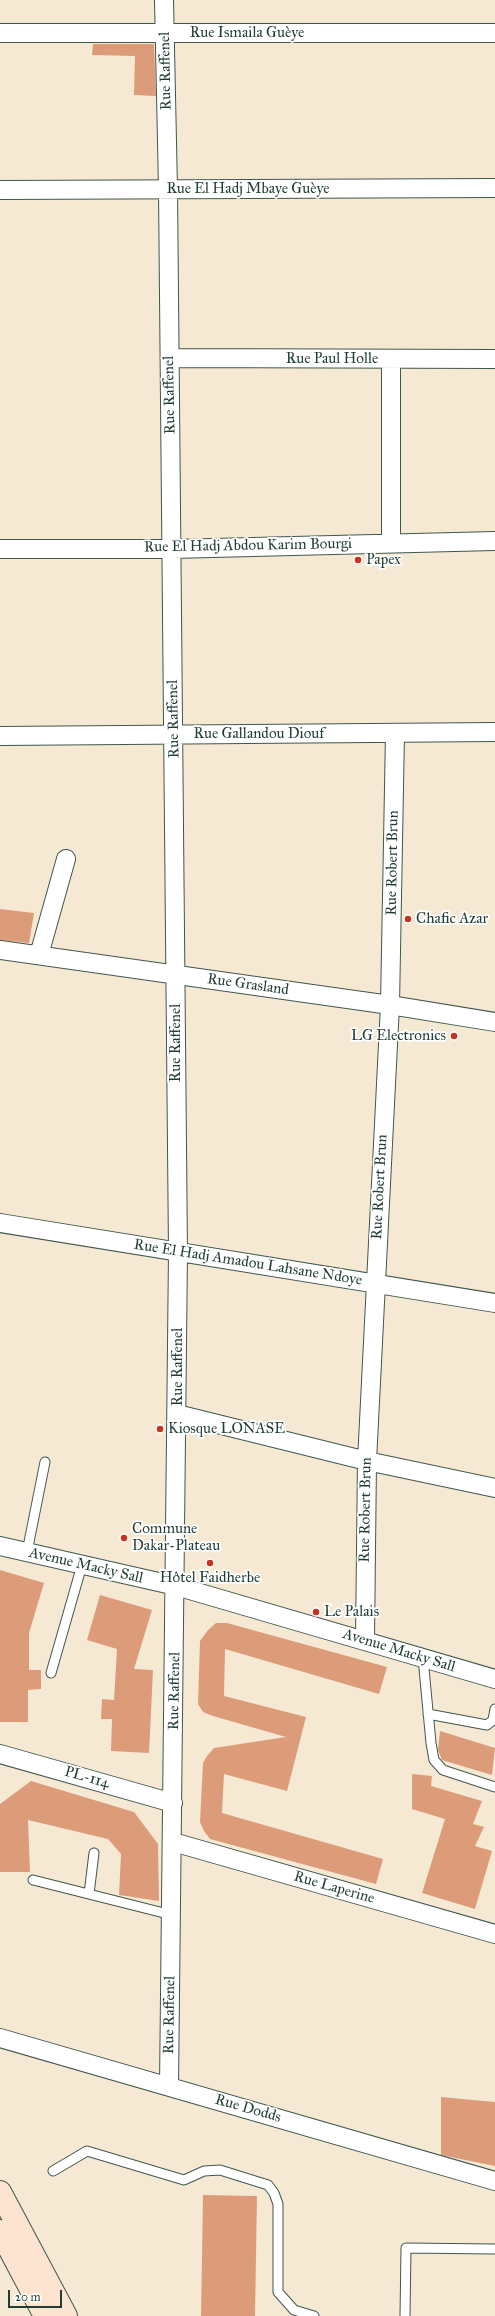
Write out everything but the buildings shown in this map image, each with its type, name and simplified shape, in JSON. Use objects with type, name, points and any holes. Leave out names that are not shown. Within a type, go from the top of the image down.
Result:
[{"type":"street","name":"Rue Raffenel","points":[[164,0],[170,358],[178,1252],[174,1803],[169,2087]]},
{"type":"street","name":"Rue Ismaila Guèye","points":[[0,33],[495,33]]},
{"type":"street","name":"Rue El Hadj Mbaye Guèye","points":[[0,190],[495,188]]},
{"type":"street","name":"Rue Paul Holle","points":[[170,358],[495,359]]},
{"type":"street","points":[[391,359],[391,543]]},
{"type":"street","name":"Rue El Hadj Abdou Karim Bourgi","points":[[0,549],[172,549],[495,541]]},
{"type":"street","name":"Rue Gallandou Diouf","points":[[0,736],[495,732]]},
{"type":"street","name":"Rue Robert Brun","points":[[365,1640],[366,1461],[390,1005],[395,733]]},
{"type":"street","points":[[39,955],[66,859]]},
{"type":"street","name":"Rue Grasland","points":[[0,950],[390,1005],[495,1022]]},
{"type":"street","name":"Rue El Hadj Amadou Lahsane Ndoye","points":[[0,1223],[495,1303]]},
{"type":"street","points":[[177,1414],[366,1461],[495,1488]]},
{"type":"street","name":"Avenue Macky Sall","points":[[0,1546],[176,1586],[495,1679]]},
{"type":"street","name":"PL-114","points":[[0,1754],[174,1803]]},
{"type":"street","name":"Rue Laperine","points":[[173,1842],[495,1934]]},
{"type":"street","name":"Rue Dodds","points":[[0,2038],[495,2181]]},
{"type":"street","points":[[0,2192],[66,2316]]},
{"type":"street","points":[[0,2231],[45,2316]]},
{"type":"lane","points":[[27,1552],[45,1462]]},
{"type":"lane","points":[[51,1673],[82,1564]]},
{"type":"lane","points":[[423,1658],[434,1760],[443,1770],[495,1787]]},
{"type":"lane","points":[[428,1714],[487,1725],[493,1720],[495,1709]]},
{"type":"lane","points":[[89,1894],[94,1853]]},
{"type":"lane","points":[[33,1880],[172,1915]]},
{"type":"lane","points":[[52,2171],[87,2151],[184,2180],[204,2170],[220,2170],[268,2185],[274,2193],[278,2204],[278,2292],[294,2310],[314,2316]]},
{"type":"lane","points":[[405,2316],[406,2248],[495,2249]]},
{"type":"place","name":"Papex","points":[[358,560]]},
{"type":"place","name":"Chafic Azar","points":[[408,919]]},
{"type":"place","name":"LG Electronics","points":[[454,1036]]},
{"type":"place","name":"Kiosque LONASE","points":[[160,1429]]},
{"type":"place","name":"Commune Dakar-Plateau","points":[[124,1538]]},
{"type":"place","name":"Hôtel Faidherbe","points":[[210,1563]]},
{"type":"place","name":"Le Palais","points":[[316,1612]]}]
